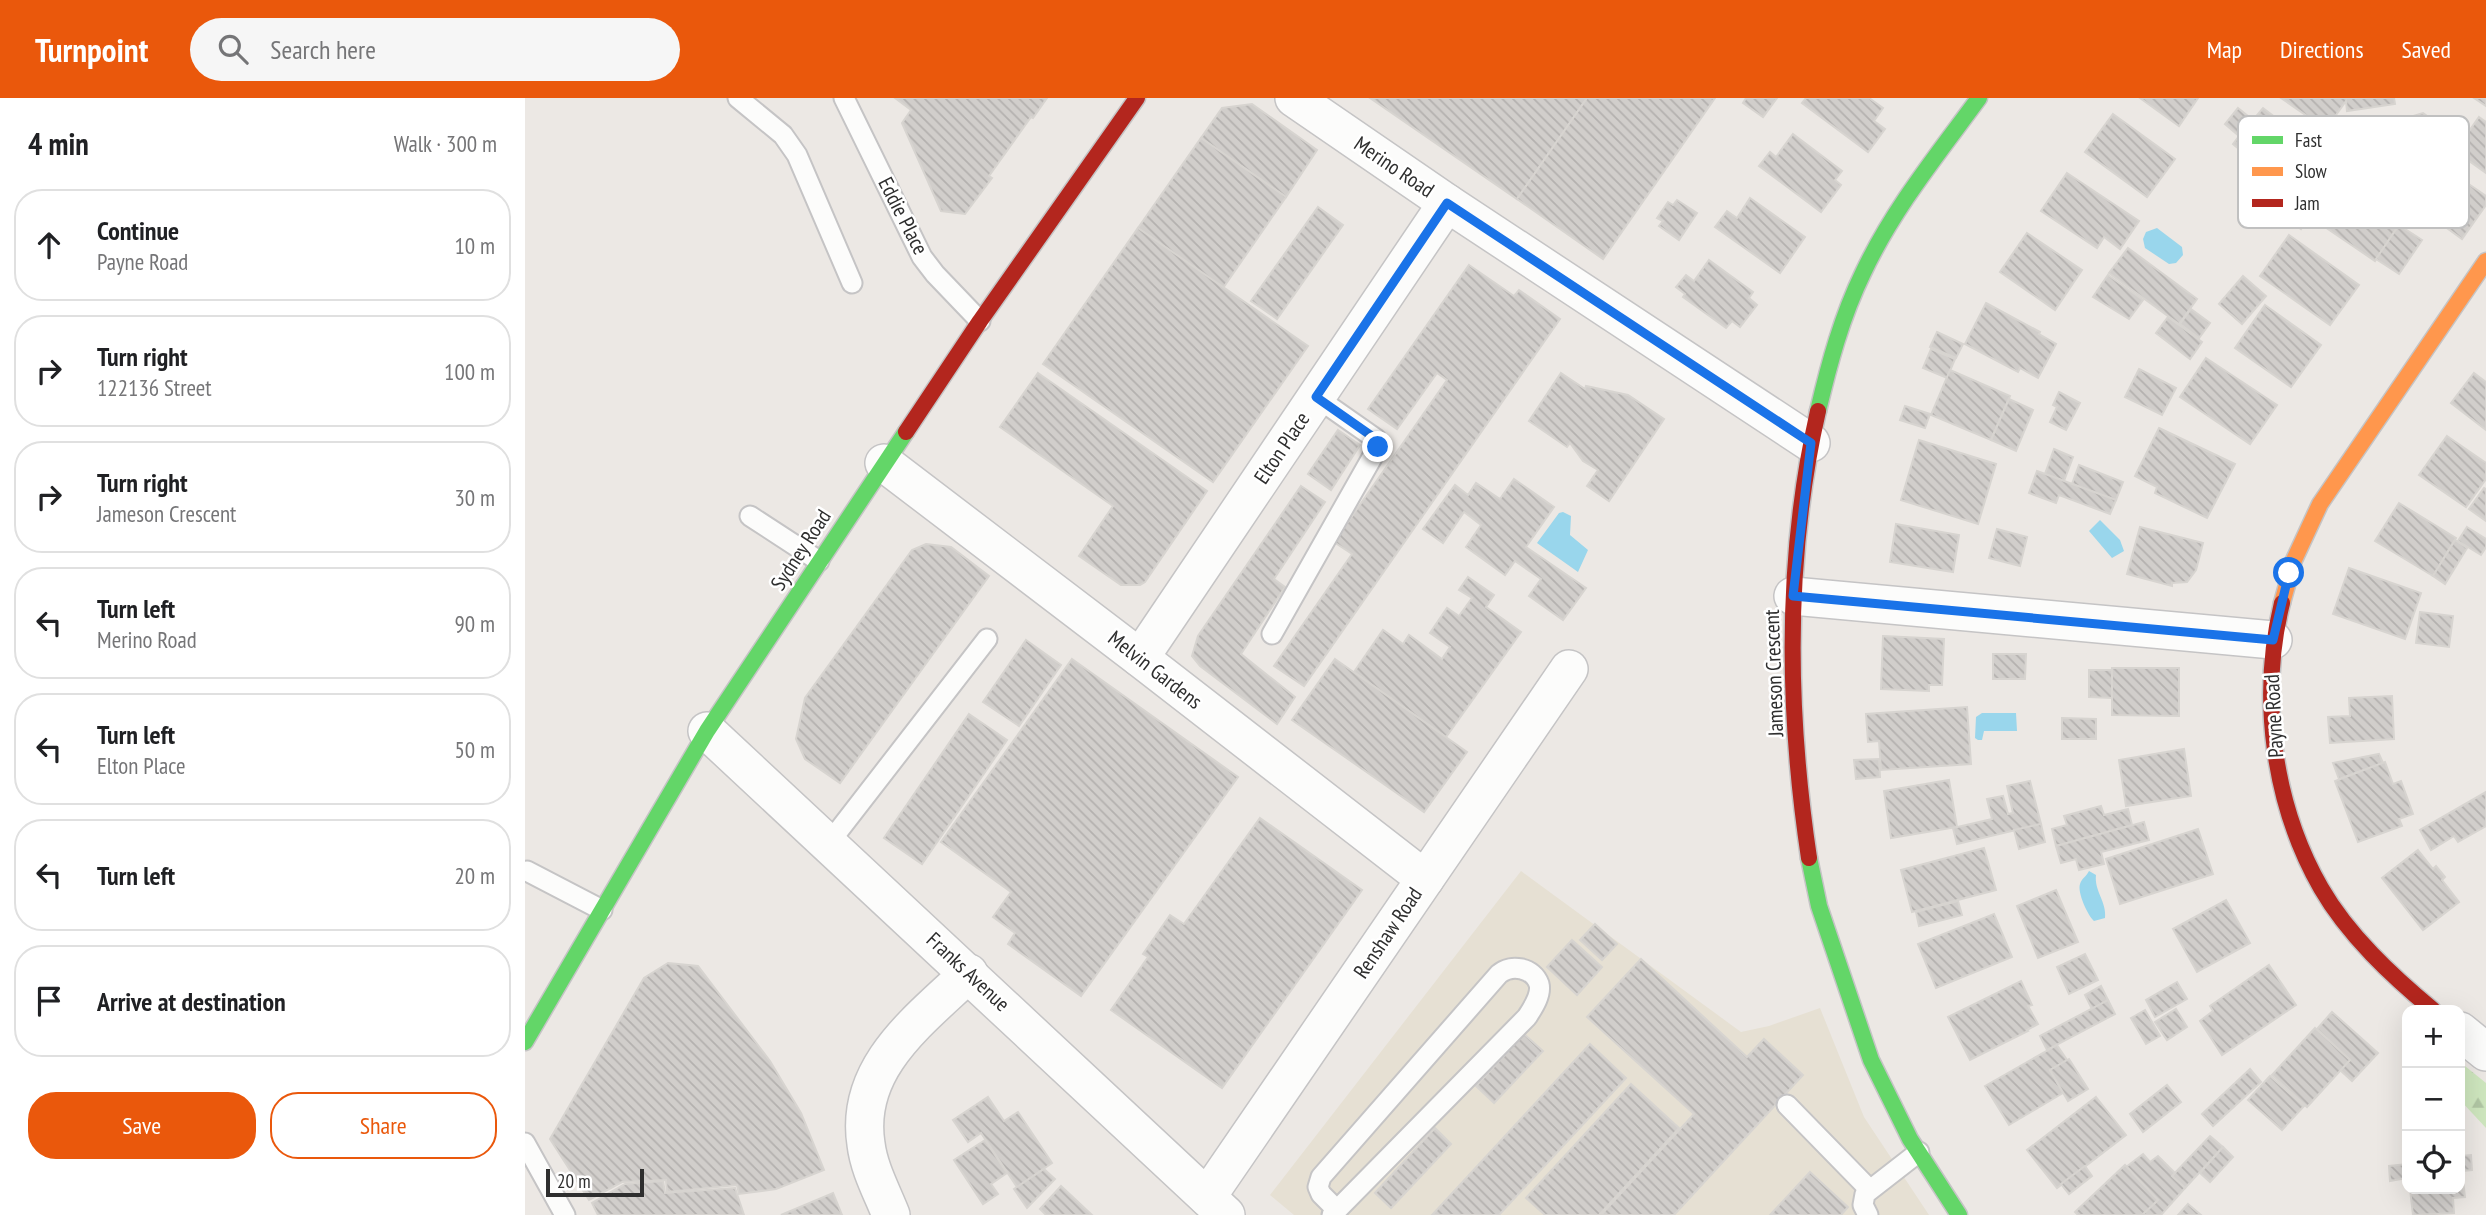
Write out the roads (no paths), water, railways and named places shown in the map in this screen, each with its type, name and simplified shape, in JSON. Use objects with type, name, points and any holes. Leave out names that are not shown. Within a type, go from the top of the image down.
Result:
[{"type":"street","name":"Sydney Road","points":[[525,1042],[707,731],[980,321],[1137,98]]},
{"type":"street","name":"Merino Road","points":[[1294,98],[1447,203],[1811,443]]},
{"type":"street","name":"Jameson Crescent","points":[[1959,1215],[1935,1182],[1884,1090],[1850,1000],[1815,890],[1799,784],[1793,596],[1811,443],[1831,361],[1851,299],[1883,234],[1979,98]]},
{"type":"street","name":"Elton Place","points":[[1140,658],[1447,203]]},
{"type":"street","name":"Payne Road","points":[[2426,1005],[2407,990],[2362,944],[2320,887],[2289,816],[2273,755],[2269,685],[2273,640],[2289,573],[2314,514],[2486,261]]},
{"type":"street","name":"Melvin Gardens","points":[[884,463],[1425,879]]},
{"type":"street","points":[[1793,596],[2273,640]]},
{"type":"street","name":"Renshaw Road","points":[[1216,1206],[1425,879],[1569,669]]},
{"type":"street","name":"Franks Avenue","points":[[707,731],[1216,1206]]},
{"type":"street","points":[[891,1215],[871,1167],[866,1146],[864,1126],[871,1086],[886,1055],[900,1038],[969,973]]},
{"type":"street","points":[[2465,1035],[2486,1052]]},
{"type":"lane","points":[[738,98],[783,135],[797,155],[852,283]]},
{"type":"lane","name":"Eddie Place","points":[[844,98],[922,257],[980,321]]},
{"type":"lane","points":[[1272,634],[1378,447],[1376,439],[1316,397]]},
{"type":"lane","points":[[750,516],[819,561]]},
{"type":"lane","points":[[829,843],[987,639]]},
{"type":"lane","points":[[527,871],[602,910]]},
{"type":"lane","points":[[1511,967],[1518,967],[1534,978],[1539,985],[1539,992],[1527,1017],[1335,1212],[1321,1194],[1318,1183],[1321,1177],[1499,974],[1511,967]]},
{"type":"lane","points":[[1787,1105],[1869,1189]]},
{"type":"lane","points":[[525,1143],[565,1215]]},
{"type":"lane","points":[[1868,1215],[1863,1199],[1869,1189],[1919,1152]]},
{"type":"water","points":[[2157,228],[2182,247],[2183,255],[2176,263],[2169,264],[2145,248],[2143,239],[2146,232]]},
{"type":"water","points":[[1559,513],[1571,516],[1570,535],[1588,550],[1578,572],[1537,543]]},
{"type":"water","points":[[2100,520],[2120,540],[2124,551],[2112,558],[2089,531]]},
{"type":"water","points":[[1982,713],[2016,713],[2017,731],[1984,731],[1982,740],[1978,740],[1975,738],[1976,717]]},
{"type":"water","points":[[2089,871],[2096,875],[2105,912],[2105,918],[2094,921],[2079,888]]}]
